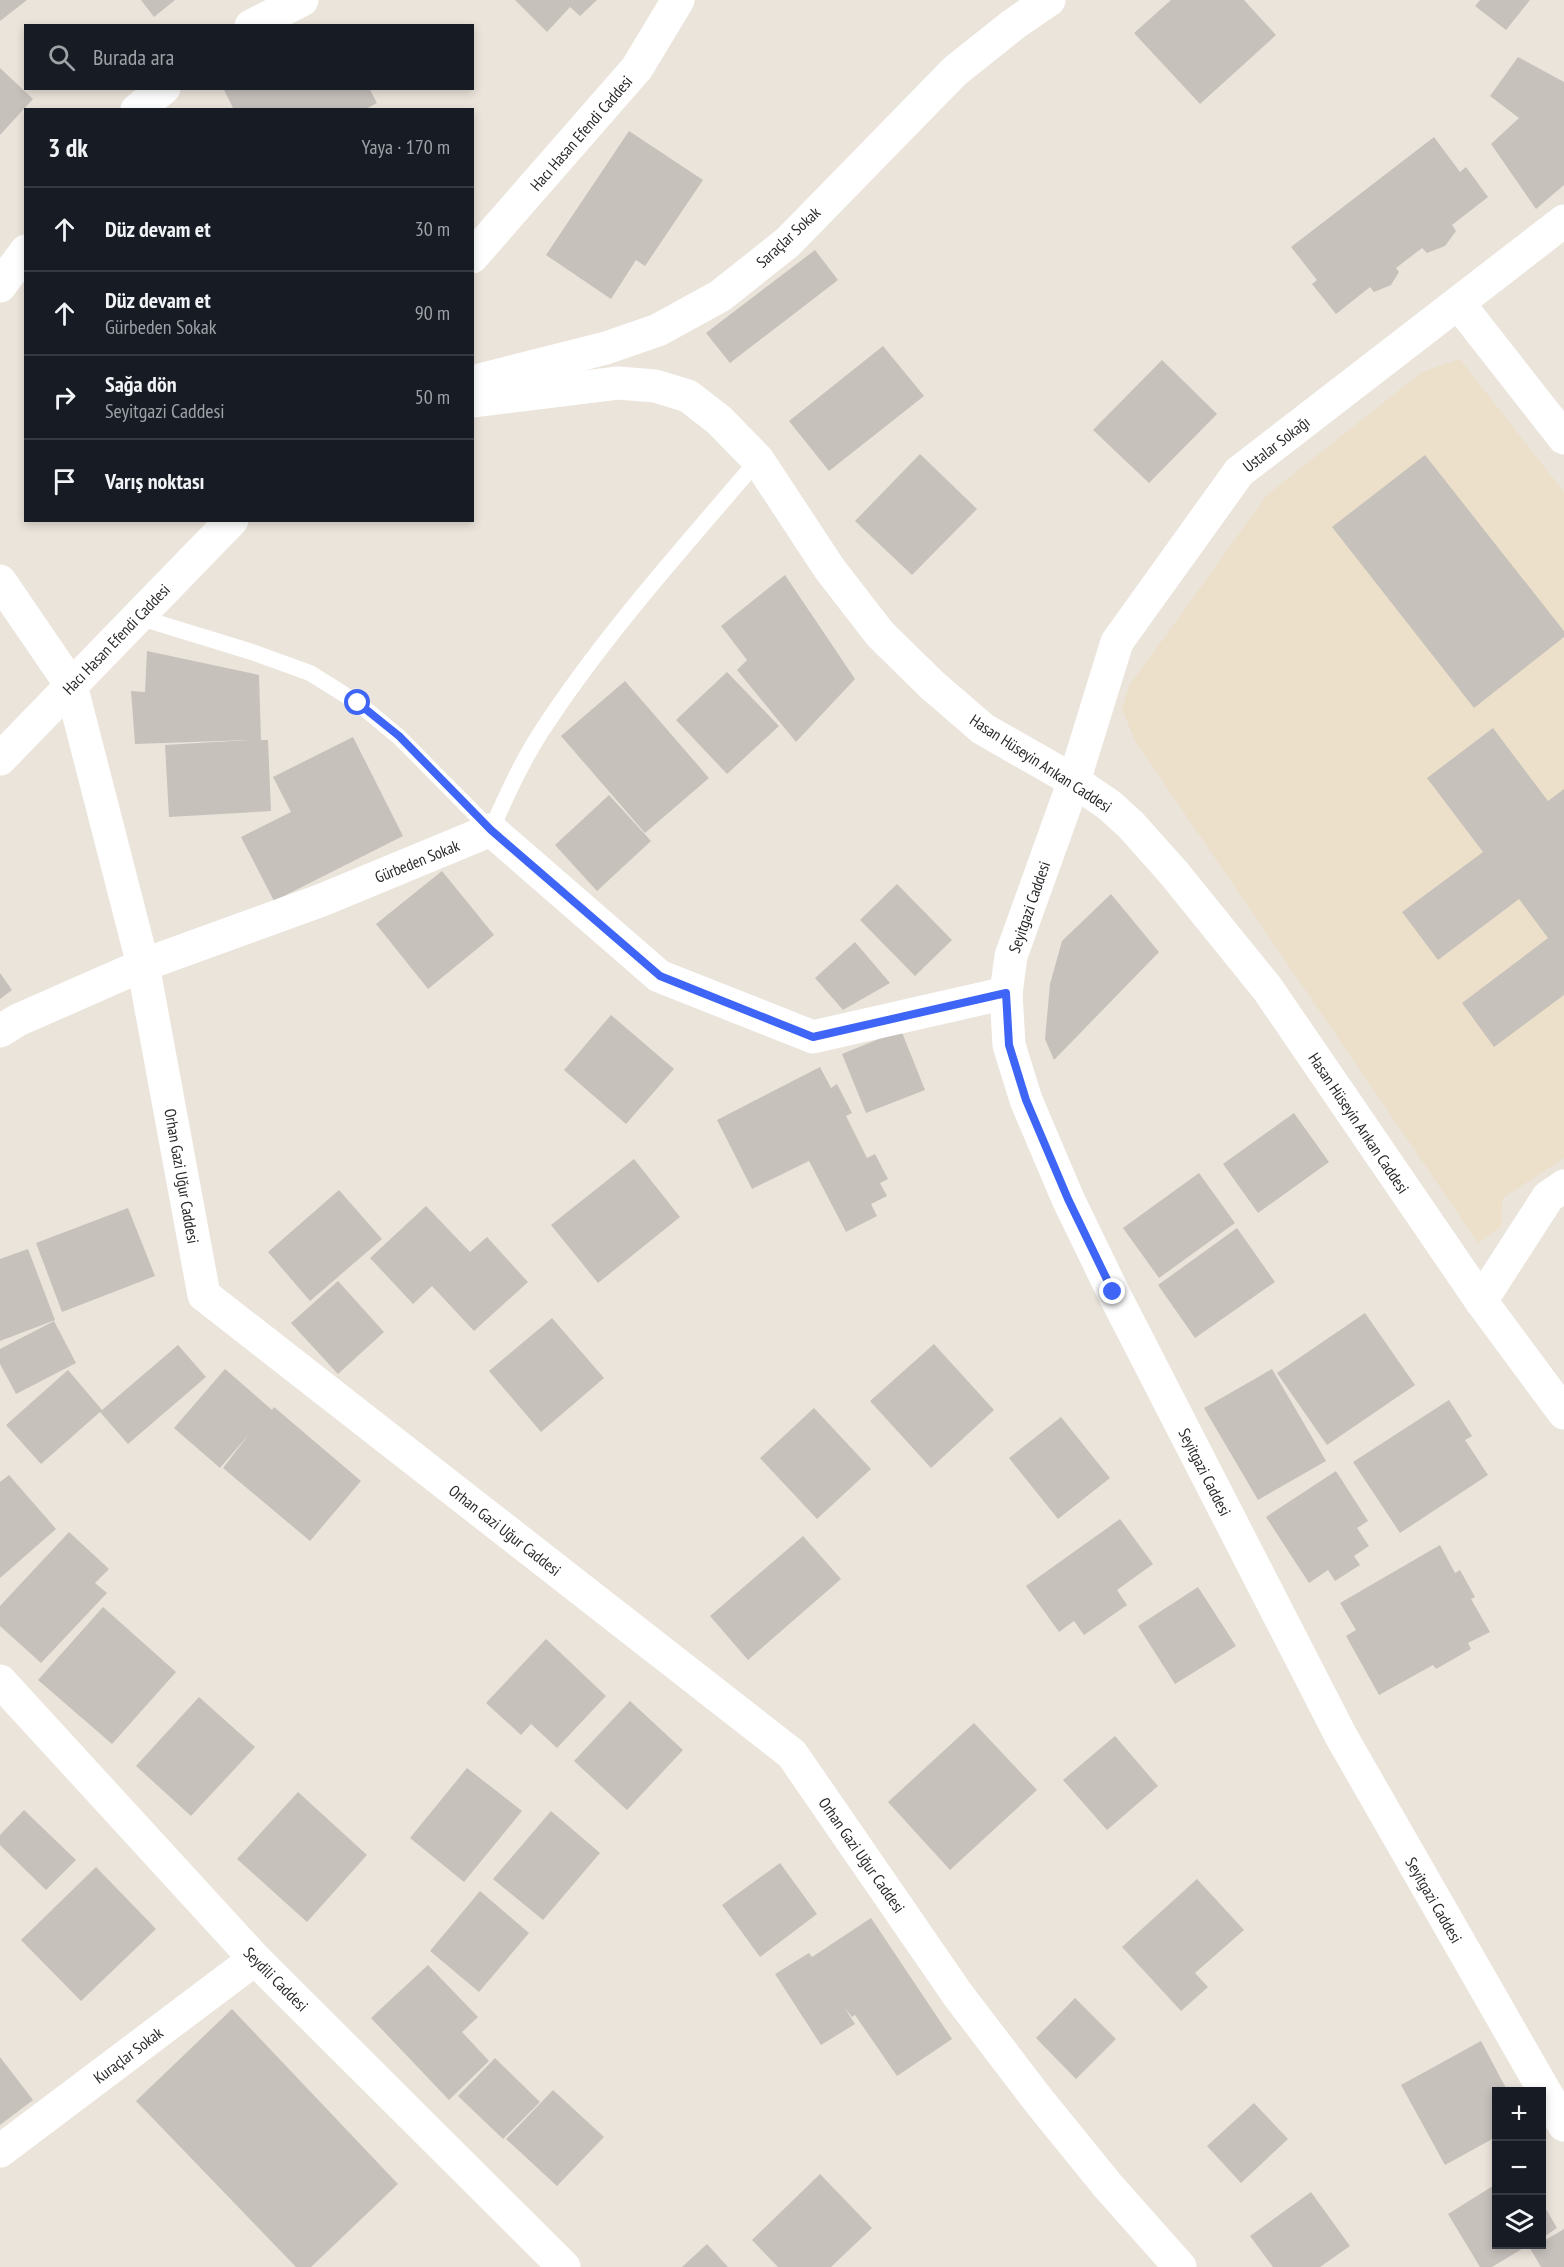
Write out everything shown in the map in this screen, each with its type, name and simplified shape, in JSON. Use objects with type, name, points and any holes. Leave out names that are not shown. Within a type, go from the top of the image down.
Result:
[{"type":"street","points":[[255,24],[302,0]]},
{"type":"street","name":"Hacı Hasan Efendi Caddesi","points":[[474,255],[638,68],[678,0]]},
{"type":"street","name":"Saraçlar Sokak","points":[[474,381],[606,348],[658,330],[720,296],[788,242],[955,70],[1049,0]]},
{"type":"street","points":[[139,108],[162,90]]},
{"type":"street","name":"Ustalar Sokağı","points":[[1074,782],[1117,642],[1239,472],[1564,221]]},
{"type":"street","points":[[0,286],[24,254]]},
{"type":"street","points":[[1459,304],[1564,438]]},
{"type":"street","name":"Hasan Hüseyin Arıkan Caddesi","points":[[474,401],[618,383],[655,386],[688,396],[719,420],[758,460],[829,568],[880,634],[932,685],[983,729],[1109,805],[1131,825],[1173,872],[1267,988],[1481,1301],[1564,1413]]},
{"type":"street","name":"Hacı Hasan Efendi Caddesi","points":[[0,759],[230,522]]},
{"type":"street","name":"Orhan Gazi Uğur Caddesi","points":[[0,581],[71,685],[143,965],[204,1295],[792,1754],[958,1995],[1108,2186],[1180,2267]]},
{"type":"street","name":"Seyitgazi Caddesi","points":[[1074,782],[1011,956],[1006,993],[1009,1045],[1026,1100],[1068,1199],[1113,1292],[1341,1736],[1564,2125]]},
{"type":"street","points":[[491,830],[660,976],[813,1037],[1006,993]]},
{"type":"street","name":"Gürbeden Sokak","points":[[0,1031],[18,1020],[143,965],[322,900],[491,830]]},
{"type":"street","points":[[1481,1301],[1548,1197],[1564,1186]]},
{"type":"street","name":"Seydili Caddesi","points":[[0,1682],[255,1959],[564,2267]]},
{"type":"street","name":"Kuraçlar Sokak","points":[[0,2151],[255,1959]]},
{"type":"lane","points":[[138,616],[310,673],[358,703],[399,736],[491,830],[510,789],[541,733],[595,656],[672,560],[758,460]]},
{"type":"shaded area","points":[[1460,359],[1564,492],[1564,1158],[1503,1198],[1501,1227],[1478,1243],[1135,741],[1122,709],[1129,686],[1267,495],[1422,372]]},
{"type":"building","points":[[0,0],[27,0],[0,21]]},
{"type":"building","points":[[141,0],[175,0],[154,17]]},
{"type":"building","points":[[515,0],[597,0],[580,16],[570,7],[547,32]]},
{"type":"building","points":[[1171,0],[1244,0],[1276,35],[1200,104],[1134,33]]},
{"type":"building","points":[[1480,0],[1530,0],[1506,30],[1475,6]]},
{"type":"building","points":[[1518,57],[1564,82],[1564,185],[1536,209],[1491,144],[1519,118],[1490,96]]},
{"type":"building","points":[[0,68],[33,99],[0,135]]},
{"type":"building","points":[[224,90],[370,90],[377,103],[368,108],[233,108]]},
{"type":"building","points":[[629,131],[703,180],[645,266],[636,260],[611,299],[546,255]]},
{"type":"building","points":[[1434,137],[1460,172],[1466,167],[1488,197],[1452,225],[1456,231],[1445,246],[1427,253],[1422,248],[1396,268],[1399,272],[1391,285],[1374,292],[1370,287],[1336,314],[1312,284],[1317,280],[1291,247]]},
{"type":"building","points":[[815,250],[838,280],[730,363],[706,333]]},
{"type":"building","points":[[883,346],[924,396],[829,471],[789,421]]},
{"type":"building","points":[[1162,360],[1217,414],[1149,483],[1093,430]]},
{"type":"building","points":[[920,454],[977,509],[912,575],[855,521]]},
{"type":"building","points":[[1425,455],[1564,631],[1564,637],[1474,708],[1332,527]]},
{"type":"building","points":[[785,575],[855,679],[796,742],[737,670],[747,660],[721,626]]},
{"type":"building","points":[[147,651],[259,675],[261,740],[268,740],[271,811],[169,817],[165,745],[249,740],[135,744],[131,691],[145,692]]},
{"type":"building","points":[[727,672],[779,726],[727,774],[676,720]]},
{"type":"building","points":[[625,681],[709,778],[645,833],[561,736]]},
{"type":"building","points":[[1493,728],[1548,801],[1564,789],[1564,995],[1494,1047],[1462,1003],[1548,938],[1519,899],[1438,960],[1402,912],[1483,852],[1427,778]]},
{"type":"building","points":[[353,737],[403,836],[274,901],[241,837],[291,812],[273,777]]},
{"type":"building","points":[[609,795],[651,841],[597,891],[555,845]]},
{"type":"building","points":[[442,871],[494,935],[428,989],[376,924]]},
{"type":"building","points":[[897,884],[952,940],[915,976],[860,920]]},
{"type":"building","points":[[1111,894],[1159,952],[1054,1060],[1045,1039],[1050,984],[1062,941]]},
{"type":"building","points":[[855,942],[890,983],[843,1010],[815,978]]},
{"type":"building","points":[[0,973],[12,990],[0,999]]},
{"type":"building","points":[[611,1015],[674,1069],[626,1124],[564,1070]]},
{"type":"building","points":[[901,1030],[925,1090],[866,1113],[842,1054]]},
{"type":"building","points":[[820,1067],[831,1088],[837,1084],[852,1113],[846,1116],[867,1158],[875,1154],[888,1179],[880,1183],[887,1196],[871,1204],[877,1216],[846,1232],[809,1161],[752,1189],[717,1120]]},
{"type":"building","points":[[1294,1113],[1329,1162],[1258,1213],[1223,1164]]},
{"type":"building","points":[[634,1159],[680,1217],[598,1283],[551,1225]]},
{"type":"building","points":[[1199,1173],[1235,1223],[1159,1278],[1123,1228]]},
{"type":"building","points":[[339,1190],[382,1239],[310,1301],[268,1252]]},
{"type":"building","points":[[426,1206],[470,1252],[487,1237],[528,1282],[474,1331],[432,1286],[413,1304],[370,1258]]},
{"type":"building","points":[[128,1208],[155,1276],[62,1312],[36,1243]]},
{"type":"building","points":[[1237,1228],[1275,1282],[1195,1338],[1158,1285]]},
{"type":"building","points":[[28,1249],[55,1320],[0,1341],[0,1259]]},
{"type":"building","points":[[338,1281],[384,1332],[338,1374],[291,1323]]},
{"type":"building","points":[[1365,1313],[1415,1385],[1327,1445],[1277,1373]]},
{"type":"building","points":[[552,1318],[604,1378],[541,1432],[489,1371]]},
{"type":"building","points":[[54,1321],[76,1363],[16,1394],[0,1364],[0,1349]]},
{"type":"building","points":[[934,1344],[994,1410],[931,1468],[870,1401]]},
{"type":"building","points":[[178,1345],[206,1377],[128,1444],[100,1412],[41,1464],[6,1425],[68,1370],[102,1410]]},
{"type":"building","points":[[225,1369],[272,1410],[274,1407],[361,1481],[310,1541],[223,1468],[250,1433],[220,1468],[174,1428]]},
{"type":"building","points":[[1272,1369],[1326,1461],[1258,1500],[1204,1408]]},
{"type":"building","points":[[1449,1400],[1472,1436],[1465,1440],[1488,1475],[1400,1533],[1353,1462]]},
{"type":"building","points":[[814,1408],[871,1469],[817,1519],[760,1458]]},
{"type":"building","points":[[1061,1417],[1110,1478],[1058,1519],[1009,1458]]},
{"type":"building","points":[[1336,1471],[1368,1521],[1357,1528],[1369,1546],[1354,1556],[1360,1565],[1335,1581],[1328,1570],[1309,1583],[1266,1517]]},
{"type":"building","points":[[9,1475],[56,1529],[0,1578],[0,1482]]},
{"type":"building","points":[[1120,1519],[1153,1564],[1117,1590],[1127,1605],[1084,1635],[1074,1621],[1059,1632],[1026,1586]]},
{"type":"building","points":[[69,1532],[109,1569],[95,1583],[107,1593],[41,1663],[0,1626],[0,1606]]},
{"type":"building","points":[[803,1536],[841,1579],[748,1660],[710,1616]]},
{"type":"building","points":[[1440,1545],[1455,1573],[1460,1570],[1475,1597],[1471,1599],[1490,1632],[1468,1643],[1471,1649],[1436,1669],[1433,1665],[1379,1695],[1346,1636],[1356,1630],[1340,1603]]},
{"type":"building","points":[[1198,1587],[1236,1646],[1175,1684],[1138,1626]]},
{"type":"building","points":[[103,1607],[176,1672],[112,1744],[38,1680]]},
{"type":"building","points":[[546,1639],[606,1696],[557,1748],[531,1724],[521,1735],[486,1703]]},
{"type":"building","points":[[199,1697],[255,1747],[191,1816],[136,1766]]},
{"type":"building","points":[[630,1701],[683,1750],[627,1810],[574,1761]]},
{"type":"building","points":[[974,1723],[1037,1790],[950,1870],[888,1802]]},
{"type":"building","points":[[1115,1736],[1158,1786],[1107,1830],[1063,1780]]},
{"type":"building","points":[[467,1768],[522,1811],[464,1882],[410,1838]]},
{"type":"building","points":[[298,1792],[367,1855],[307,1922],[237,1859]]},
{"type":"building","points":[[24,1810],[76,1860],[46,1890],[0,1845],[0,1835]]},
{"type":"building","points":[[551,1811],[600,1853],[543,1920],[493,1879]]},
{"type":"building","points":[[780,1863],[817,1914],[760,1957],[722,1905]]},
{"type":"building","points":[[96,1867],[156,1929],[81,2001],[21,1940]]},
{"type":"building","points":[[1197,1879],[1244,1930],[1195,1973],[1208,1987],[1181,2011],[1122,1947]]},
{"type":"building","points":[[480,1891],[529,1933],[479,1992],[430,1951]]},
{"type":"building","points":[[871,1918],[952,2039],[897,2076],[855,2015],[852,2017],[844,2007],[855,2024],[821,2045],[775,1974],[809,1953],[812,1957]]},
{"type":"building","points":[[428,1965],[478,2017],[462,2032],[489,2061],[449,2100],[371,2018]]},
{"type":"building","points":[[1075,1998],[1116,2039],[1076,2079],[1036,2038]]},
{"type":"building","points":[[232,2009],[398,2184],[311,2267],[296,2267],[136,2101]]},
{"type":"building","points":[[1481,2041],[1505,2087],[1492,2087],[1492,2139],[1445,2165],[1401,2085]]},
{"type":"building","points":[[0,2057],[33,2100],[0,2125]]},
{"type":"building","points":[[495,2058],[540,2102],[503,2139],[458,2096]]},
{"type":"building","points":[[553,2090],[604,2137],[557,2186],[506,2139]]},
{"type":"building","points":[[1254,2103],[1288,2139],[1241,2183],[1207,2146]]},
{"type":"building","points":[[820,2174],[872,2228],[831,2267],[778,2267],[752,2240]]},
{"type":"building","points":[[1492,2186],[1492,2249],[1522,2249],[1492,2267],[1480,2267],[1448,2214]]},
{"type":"building","points":[[1311,2192],[1350,2246],[1320,2267],[1273,2267],[1250,2236]]},
{"type":"building","points":[[1546,2209],[1557,2228],[1546,2235]]},
{"type":"building","points":[[1564,2229],[1564,2267],[1541,2267],[1531,2249],[1546,2249],[1546,2240]]},
{"type":"building","points":[[707,2244],[728,2267],[682,2267]]},
{"type":"route","points":[[358,703],[399,736],[491,830],[660,976],[813,1037],[1006,993],[1009,1045],[1026,1100],[1068,1199],[1113,1292]]}]
